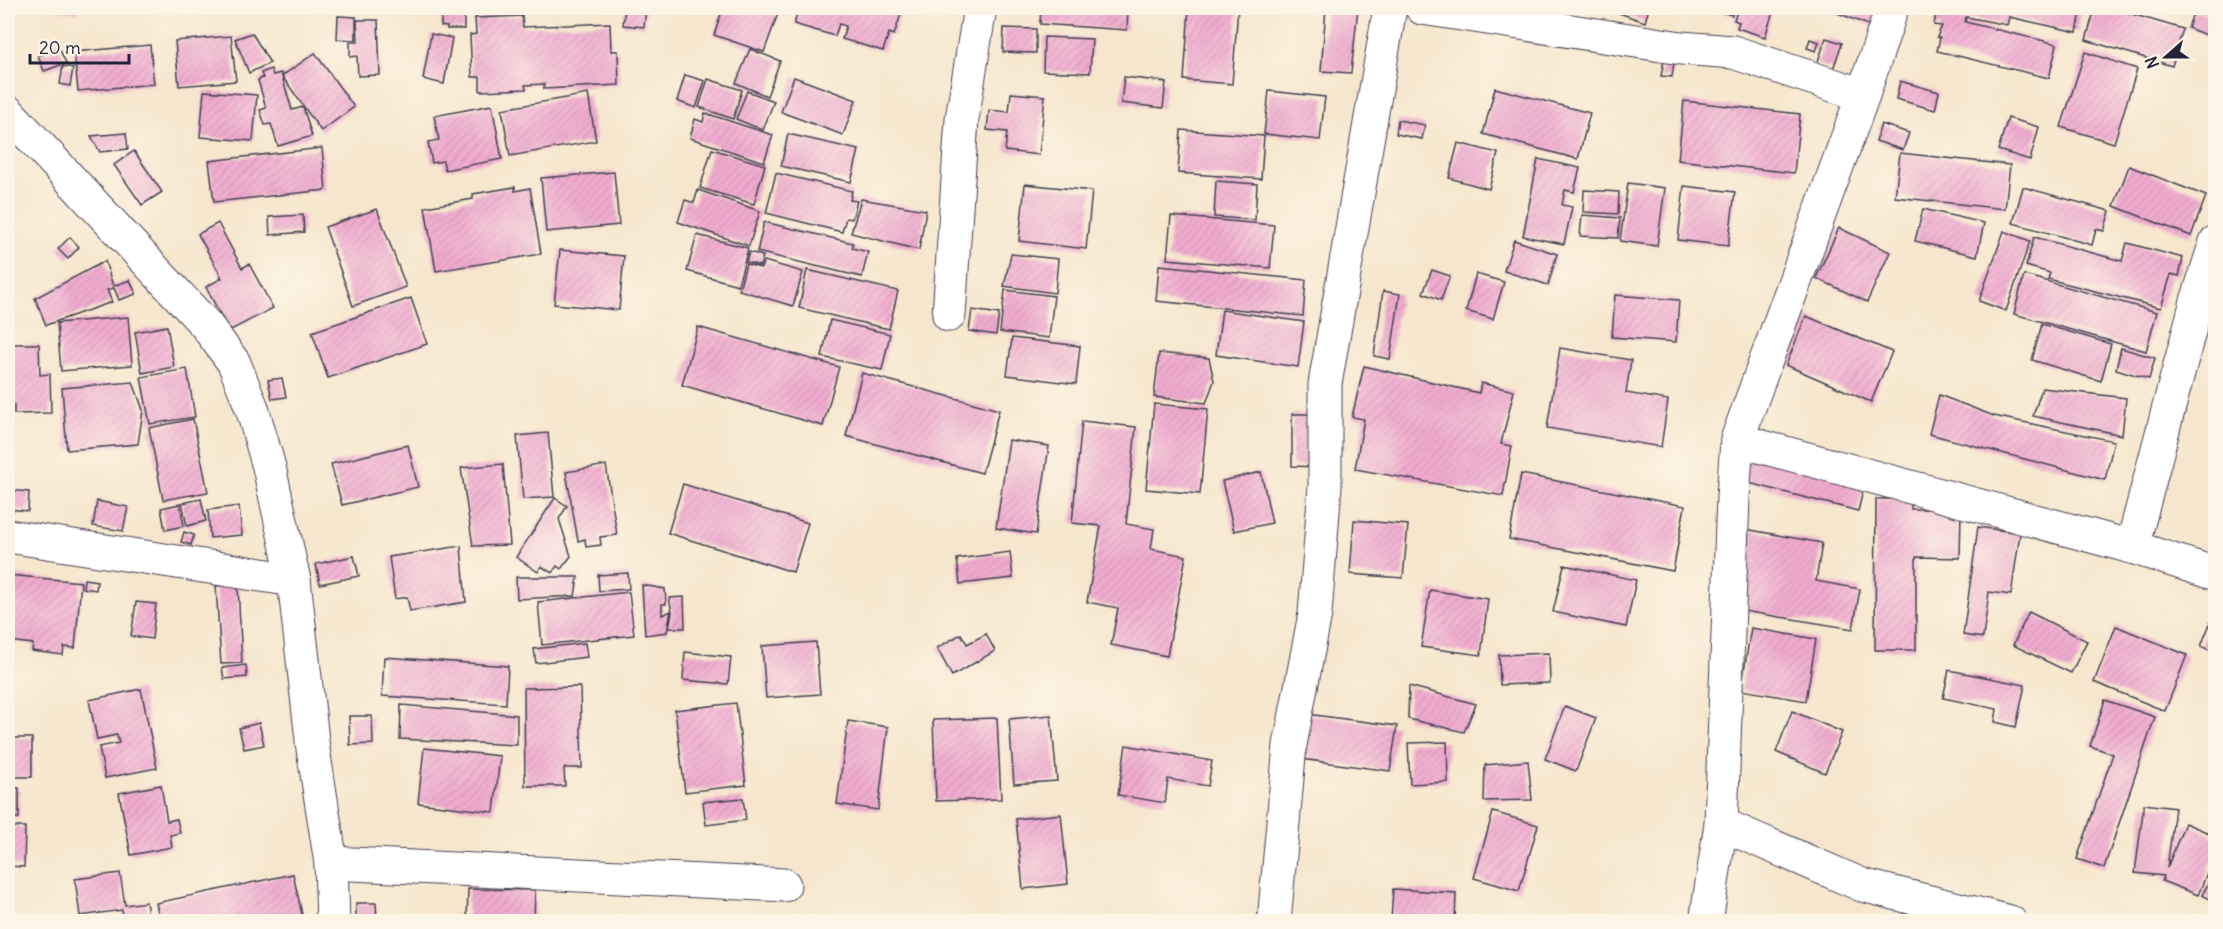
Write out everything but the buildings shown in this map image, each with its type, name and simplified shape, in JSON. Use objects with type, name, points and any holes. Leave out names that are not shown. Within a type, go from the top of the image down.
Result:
[{"type":"street","points":[[949,315],[962,119],[980,8]]},
{"type":"street","points":[[1274,921],[1290,745],[1315,614],[1325,486],[1325,384],[1389,14],[1422,8],[1681,48],[1733,52],[1863,95]]},
{"type":"street","points":[[1706,921],[1721,824],[1737,440],[1863,95],[1892,8]]},
{"type":"street","points":[[8,112],[206,325],[234,363],[252,408],[269,467],[294,580],[313,749],[331,863],[333,921]]},
{"type":"street","points":[[2132,547],[2197,301],[2216,242]]},
{"type":"street","points":[[1737,440],[2132,547],[2216,574]]},
{"type":"street","points":[[8,536],[294,580]]},
{"type":"street","points":[[1721,824],[1862,885],[2010,921]]},
{"type":"street","points":[[331,863],[784,885]]}]
